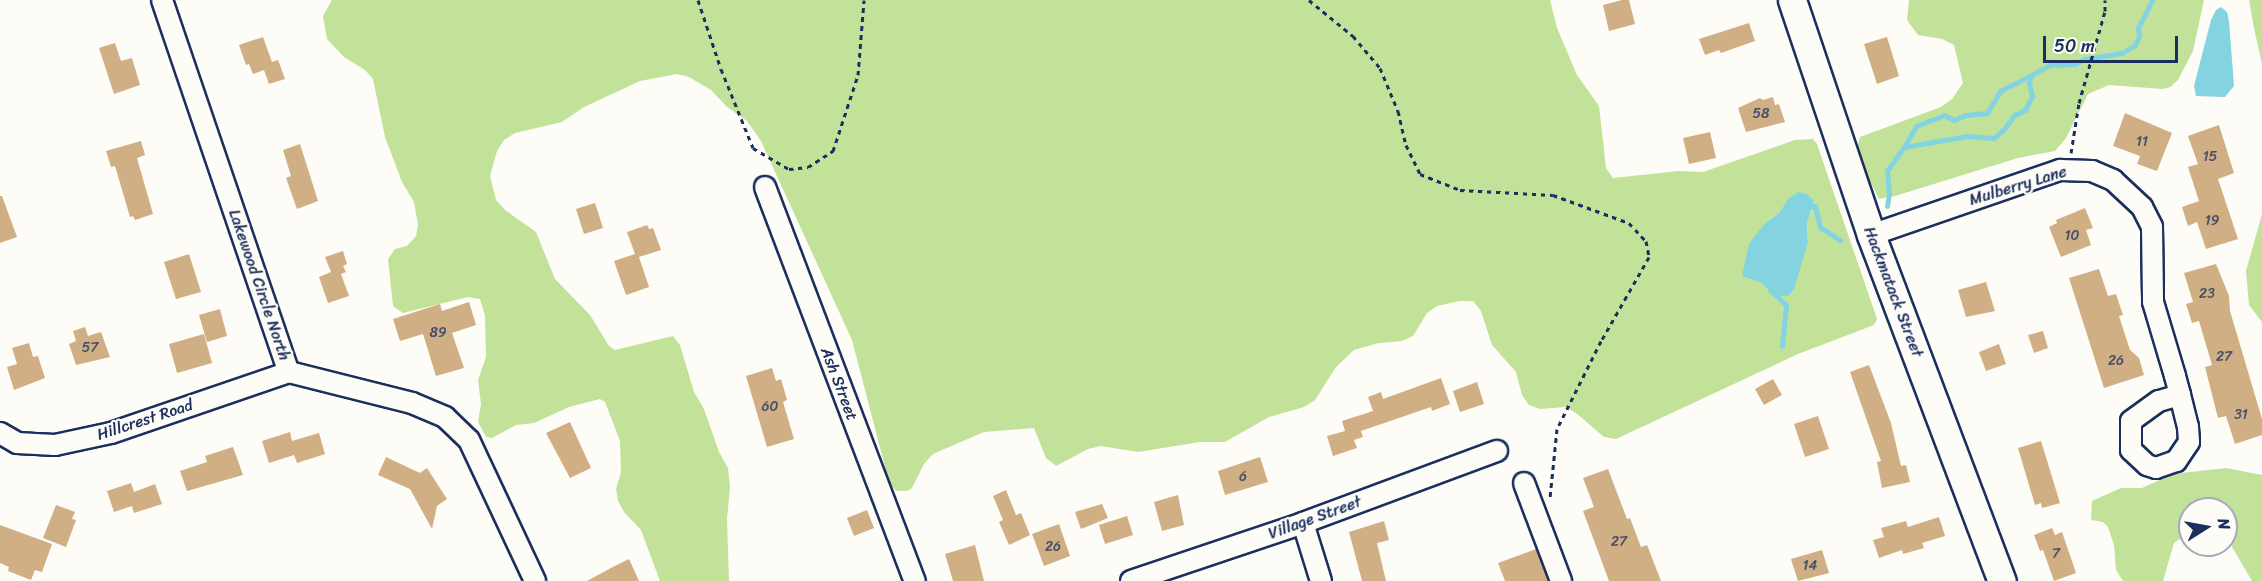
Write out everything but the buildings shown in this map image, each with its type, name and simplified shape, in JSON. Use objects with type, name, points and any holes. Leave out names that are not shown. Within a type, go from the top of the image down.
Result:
[{"type":"street","name":"Lakewood Circle North","points":[[162,0],[289,372],[412,403],[445,417],[469,440],[535,581]]},
{"type":"street","name":"Hackmatack Street","points":[[1792,0],[1871,235],[2002,581]]},
{"type":"street","name":"Mulberry Lane","points":[[1871,235],[2060,170],[2092,171],[2112,180],[2142,207],[2154,237],[2153,302],[2180,395]]},
{"type":"street","name":"Ash Street","points":[[765,187],[915,581]]},
{"type":"street","name":"Hillcrest Road","points":[[0,433],[17,443],[55,446],[111,433],[289,372]]},
{"type":"street","name":"Village Street","points":[[1131,581],[1303,523],[1497,452]]},
{"type":"street","points":[[1524,483],[1561,581]]},
{"type":"street","points":[[1303,523],[1321,581]]},
{"type":"path","points":[[698,0],[721,69],[753,148],[789,169],[808,167],[833,151],[858,75],[864,0]]},
{"type":"path","points":[[1309,0],[1353,36],[1380,68],[1398,111],[1406,145],[1420,174],[1460,190],[1553,195],[1629,223],[1646,241],[1648,257],[1600,341],[1557,429],[1550,502]]},
{"type":"path","points":[[2069,169],[2072,138],[2105,11],[2105,0]]},
{"type":"green space","points":[[332,0],[1550,0],[1557,28],[1577,75],[1599,106],[1606,168],[1613,178],[1679,171],[1703,172],[1795,140],[1813,139],[1817,144],[1877,319],[1874,325],[1798,354],[1616,439],[1604,437],[1576,413],[1565,407],[1540,409],[1529,405],[1522,395],[1516,372],[1492,345],[1481,311],[1473,301],[1460,301],[1437,306],[1427,313],[1413,336],[1402,341],[1379,343],[1354,350],[1336,367],[1315,400],[1304,407],[1269,417],[1225,442],[1200,442],[1138,452],[1101,446],[1088,449],[1056,466],[1046,458],[1034,428],[984,432],[933,454],[924,464],[912,488],[907,491],[896,491],[889,482],[852,340],[761,141],[747,121],[727,107],[711,90],[689,77],[677,74],[640,81],[584,107],[562,122],[515,133],[504,140],[497,151],[490,176],[496,200],[505,210],[536,232],[555,279],[590,315],[609,346],[615,350],[673,336],[680,345],[694,392],[704,409],[719,452],[728,468],[730,487],[727,519],[729,581],[660,581],[641,530],[624,512],[618,501],[616,489],[621,472],[620,441],[605,402],[600,399],[569,407],[534,423],[516,425],[492,438],[486,437],[478,422],[481,404],[478,380],[486,357],[485,316],[480,299],[468,297],[403,313],[393,306],[388,259],[395,249],[407,246],[416,236],[418,225],[414,202],[402,182],[385,137],[373,79],[365,70],[344,57],[327,39],[323,16]],"holes":[[[1788,199],[1814,201],[1807,223],[1808,242],[1772,294],[1762,283],[1765,223],[1778,214]]]},
{"type":"green space","points":[[1909,0],[2204,0],[2193,51],[2178,80],[2170,87],[2163,89],[2109,85],[2088,94],[2066,138],[2055,151],[2018,158],[1879,199],[1856,153],[1860,137],[1941,107],[1952,99],[1963,83],[1954,45],[1942,39],[1918,35],[1907,20]]},
{"type":"green space","points":[[2249,0],[2262,0],[2262,64],[2254,28]]},
{"type":"green space","points":[[2262,214],[2262,322],[2249,305],[2246,271]]},
{"type":"green space","points":[[2226,468],[2262,475],[2262,581],[2252,581],[2238,557],[2238,497],[2178,497],[2178,540],[2174,543],[2163,581],[2123,581],[2116,570],[2114,545],[2108,527],[2103,522],[2091,520],[2092,501],[2121,488],[2142,488],[2173,474]]},
{"type":"water","points":[[2221,7],[2227,12],[2229,21],[2234,86],[2225,97],[2196,96],[2194,86],[2211,20],[2216,10]]},
{"type":"water","points":[[1798,192],[1807,194],[1814,201],[1807,223],[1808,242],[1794,289],[1788,296],[1781,296],[1772,294],[1762,283],[1742,276],[1749,244],[1765,223],[1778,214],[1788,199]]},
{"type":"waterway","points":[[1887,206],[1889,194],[1887,171],[1904,147],[1967,136],[1994,138],[2014,115],[2025,110],[2032,96],[2029,83],[2031,75],[2050,65],[2075,64],[2084,59],[2122,53],[2135,45],[2139,36],[2138,28],[2152,0]]},
{"type":"waterway","points":[[1904,147],[1916,126],[1944,115],[1954,120],[1965,115],[1987,113],[2000,91],[2031,75]]},
{"type":"waterway","points":[[1807,207],[1815,206],[1820,227],[1840,240]]},
{"type":"waterway","points":[[1770,290],[1786,305],[1782,346]]}]
